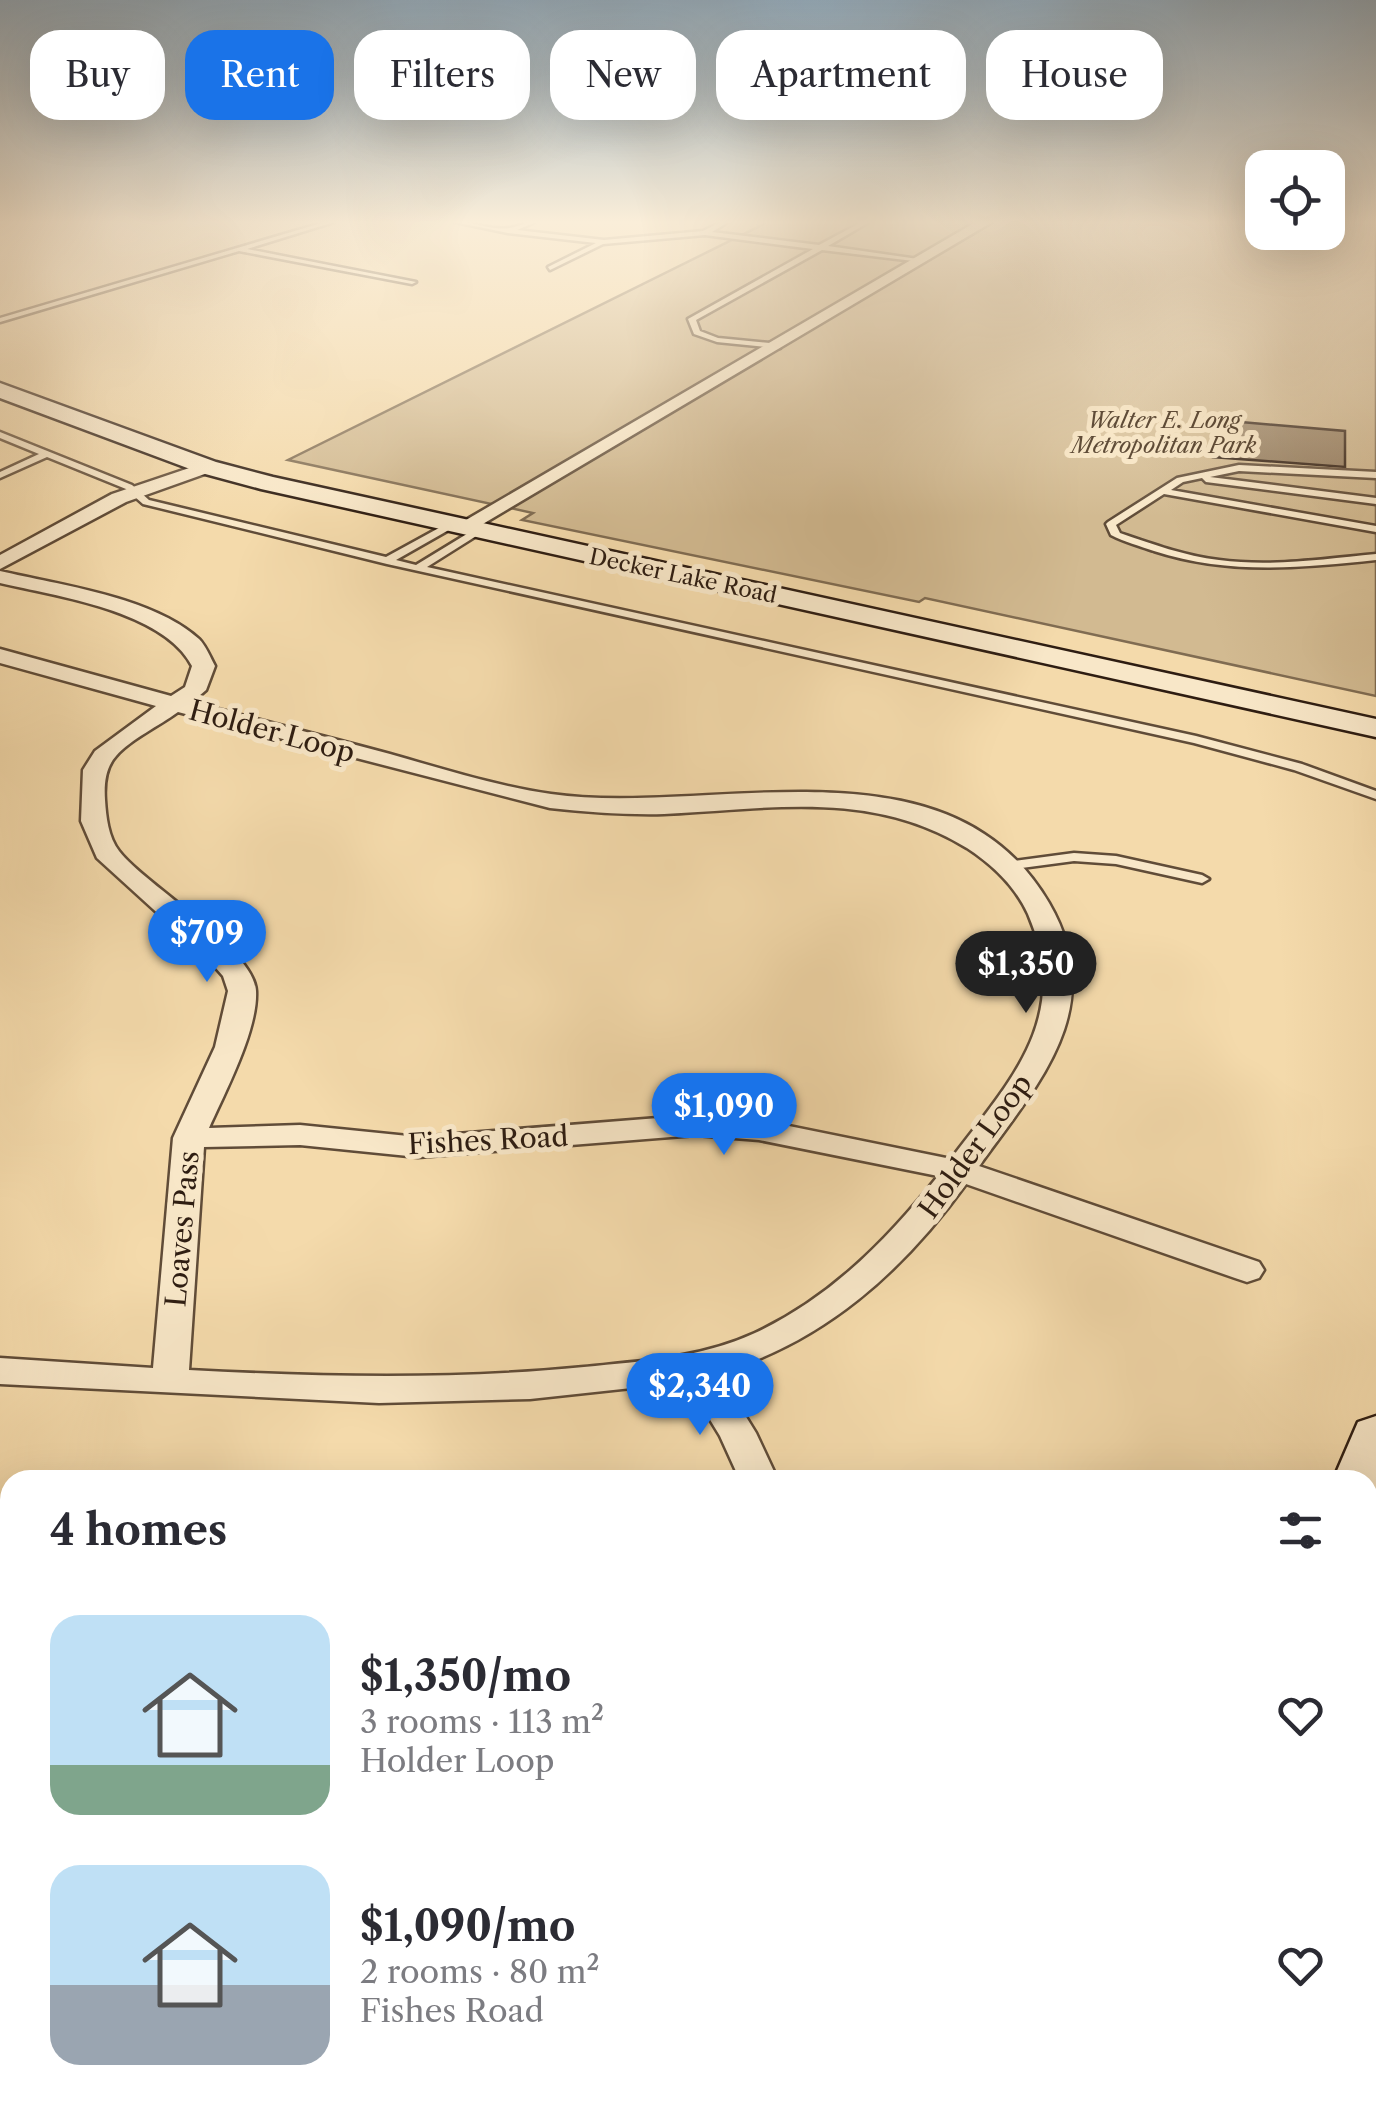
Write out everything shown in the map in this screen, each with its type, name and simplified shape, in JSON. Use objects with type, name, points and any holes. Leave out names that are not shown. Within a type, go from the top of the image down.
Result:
[{"type":"main road","name":"Decker Lake Road","points":[[0,390],[207,466],[464,528],[1376,728]]},
{"type":"main road","points":[[1363,1470],[1376,1434]]},
{"type":"street","points":[[464,528],[820,321]]},
{"type":"street","points":[[0,564],[136,493],[207,466]]},
{"type":"street","name":"Loaves Pass","points":[[0,577],[159,620],[200,651],[206,663],[205,677],[195,690],[108,751],[95,770],[92,789],[94,821],[106,853],[237,974],[242,991],[230,1047],[189,1138],[170,1382]]},
{"type":"street","name":"Holder Loop","points":[[0,656],[173,705],[554,802],[634,806],[814,798],[882,805],[942,822],[976,840],[1007,866],[1036,902],[1053,942],[1060,988],[1055,1025],[1045,1049],[916,1226],[863,1280],[830,1306],[785,1333],[696,1367],[544,1386],[409,1389],[170,1382],[0,1371]]},
{"type":"street","name":"Fishes Road","points":[[189,1138],[300,1135],[418,1147],[696,1125],[758,1130],[957,1170],[1247,1270]]},
{"type":"street","points":[[696,1367],[737,1433],[754,1470]]},
{"type":"lane","points":[[692,321],[697,332],[718,340],[777,346]]},
{"type":"lane","points":[[0,436],[136,493],[146,502],[418,568],[1196,740],[1298,766],[1376,796]]},
{"type":"lane","points":[[0,475],[47,454]]},
{"type":"lane","points":[[1376,475],[1239,468],[1180,480],[1111,524],[1116,535],[1198,560],[1236,565],[1286,566],[1376,557]]},
{"type":"lane","points":[[1192,477],[1376,502]]},
{"type":"lane","points":[[1162,491],[1376,530]]},
{"type":"lane","points":[[387,560],[464,528]]},
{"type":"lane","points":[[418,568],[464,528]]},
{"type":"lane","points":[[1007,866],[1074,858],[1102,859],[1202,879]]},
{"type":"green space","name":"Walter E. Long Metropolitan Park","points":[[569,321],[1376,321],[1376,696],[925,598],[919,602],[522,520],[533,513],[288,460]]},
{"type":"building","points":[[1218,420],[1345,431],[1345,467],[1213,457]]}]
